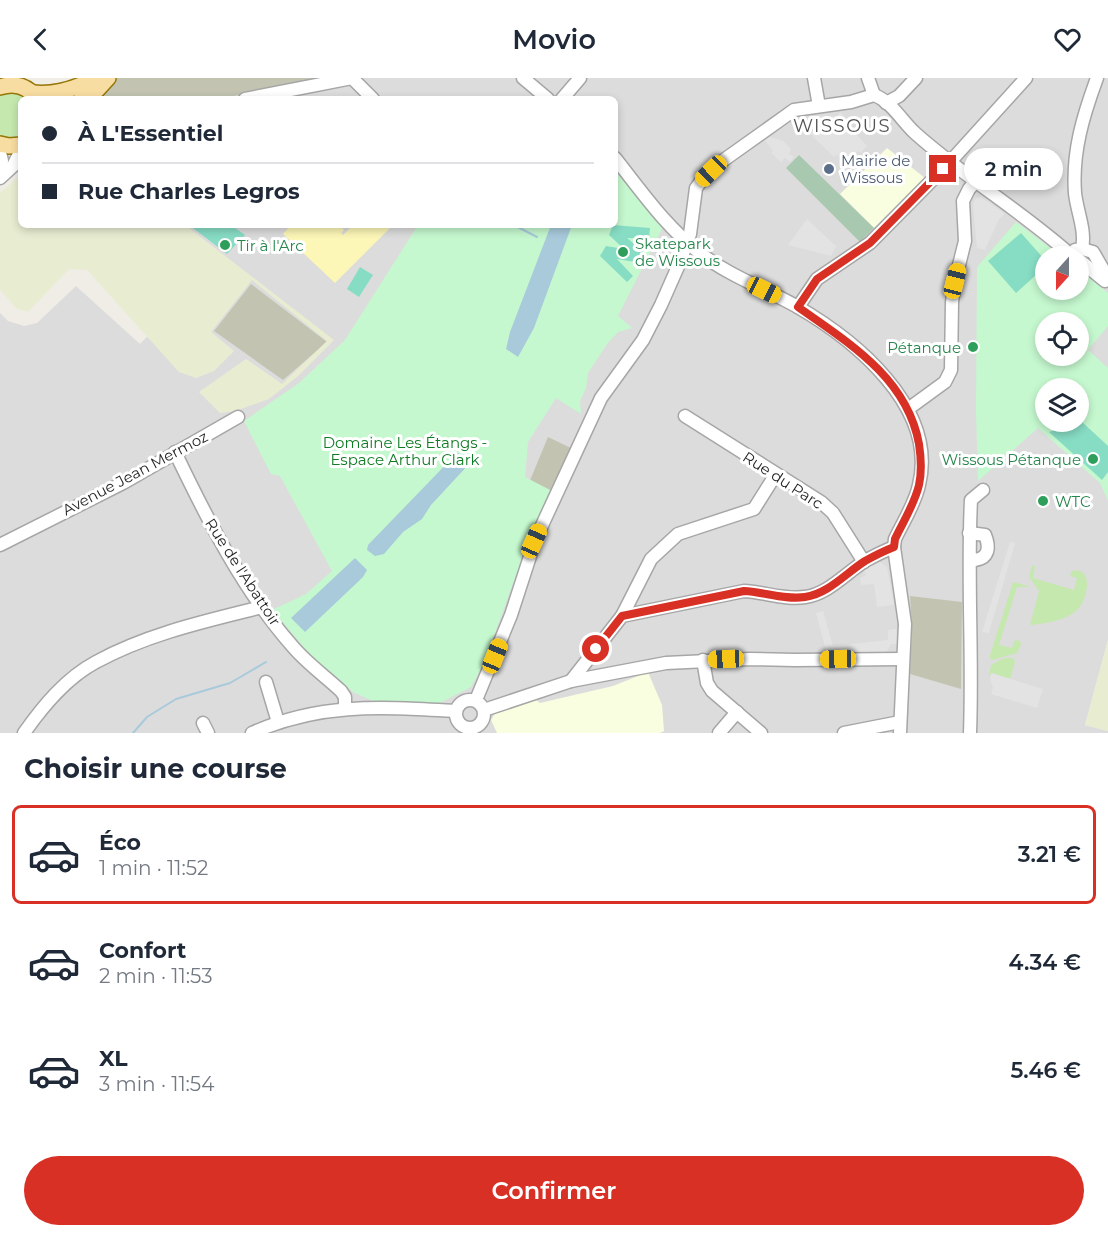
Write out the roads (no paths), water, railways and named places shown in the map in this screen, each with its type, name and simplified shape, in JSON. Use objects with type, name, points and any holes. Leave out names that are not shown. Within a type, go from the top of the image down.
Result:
[{"type":"main road","points":[[9,83],[35,96],[65,91],[95,78]]},
{"type":"main road","points":[[86,96],[97,90],[108,78]]},
{"type":"main road","points":[[0,144],[18,145]]},
{"type":"street","points":[[260,96],[352,78],[370,96]]},
{"type":"street","points":[[523,78],[544,96]]},
{"type":"street","points":[[564,96],[579,78]]},
{"type":"street","points":[[814,78],[819,106]]},
{"type":"street","points":[[868,78],[874,95],[886,103],[914,132],[1059,246]]},
{"type":"street","points":[[886,103],[899,96],[916,78]]},
{"type":"street","points":[[798,307],[817,279],[870,243],[950,162],[1026,78]]},
{"type":"street","points":[[1082,246],[1085,237],[1078,215],[1075,193],[1077,141],[1082,117],[1097,78]]},
{"type":"street","points":[[490,733],[481,723],[480,705],[534,541],[601,398],[652,324],[682,258],[691,227],[696,188],[721,162],[794,110],[851,102],[874,95]]},
{"type":"street","points":[[0,152],[2,161],[0,171]]},
{"type":"street","points":[[0,178],[13,166],[18,156]]},
{"type":"street","points":[[618,162],[660,216],[699,253],[720,267],[798,307],[868,358],[884,373],[908,409],[913,421],[919,447],[921,476],[895,539],[894,547],[904,615],[900,727],[844,733]]},
{"type":"street","points":[[908,409],[945,381],[951,370],[952,302],[965,241],[963,201],[975,182]]},
{"type":"street","points":[[1089,253],[1093,252],[1108,283]]},
{"type":"street","name":"Rue du Parc","points":[[684,416],[821,502],[833,513],[864,562]]},
{"type":"street","name":"Avenue Jean Mermoz","points":[[0,544],[123,483],[238,417]]},
{"type":"street","name":"Rue de l'Abattoir","points":[[175,452],[206,515],[262,607],[294,648],[342,691],[345,697],[345,709]]},
{"type":"street","points":[[571,681],[622,616],[651,558],[678,534],[754,509],[776,474]]},
{"type":"street","points":[[970,733],[972,677],[969,533],[971,500],[983,490]]},
{"type":"street","points":[[969,533],[985,535],[988,548],[987,554],[982,559],[975,560],[970,557]]},
{"type":"street","points":[[622,616],[744,591],[806,597],[822,591],[864,562],[894,547]]},
{"type":"street","points":[[24,733],[51,698],[95,663],[145,641],[200,623],[262,607]]},
{"type":"street","points":[[455,711],[463,701],[480,705],[571,681],[666,663],[703,660],[903,659]]},
{"type":"street","points":[[703,660],[707,683],[712,691],[761,733]]},
{"type":"street","points":[[266,682],[278,722]]},
{"type":"street","points":[[252,733],[278,722],[318,711],[345,709],[455,711]]},
{"type":"street","points":[[455,711],[460,730],[475,727],[481,723]]},
{"type":"street","points":[[719,733],[737,712]]},
{"type":"water","points":[[550,228],[571,228],[534,328],[518,357],[506,349],[510,332]]},
{"type":"water","points":[[457,453],[466,456],[470,463],[431,505],[422,519],[403,532],[384,554],[375,556],[367,550],[368,545]]},
{"type":"water","points":[[355,558],[367,570],[363,577],[305,632],[291,618]]},
{"type":"waterway","points":[[520,228],[537,237]]},
{"type":"waterway","points":[[133,733],[147,717],[176,699],[230,683],[266,662]]},
{"type":"place","name":"Mairie de Wissous","points":[[829,169]]},
{"type":"place","name":"Tir à l'Arc","points":[[225,245]]},
{"type":"place","name":"Skatepark de Wissous","points":[[623,252]]},
{"type":"place","name":"Pétanque","points":[[973,347]]},
{"type":"place","name":"Wissous Pétanque","points":[[1093,459]]},
{"type":"place","name":"WTC","points":[[1043,501]]},
{"type":"district","name":"WISSOUS","points":[[842,126]]},
{"type":"park label","name":"Domaine Les Étangs - Espace Arthur Clark","points":[[405,450]]}]
